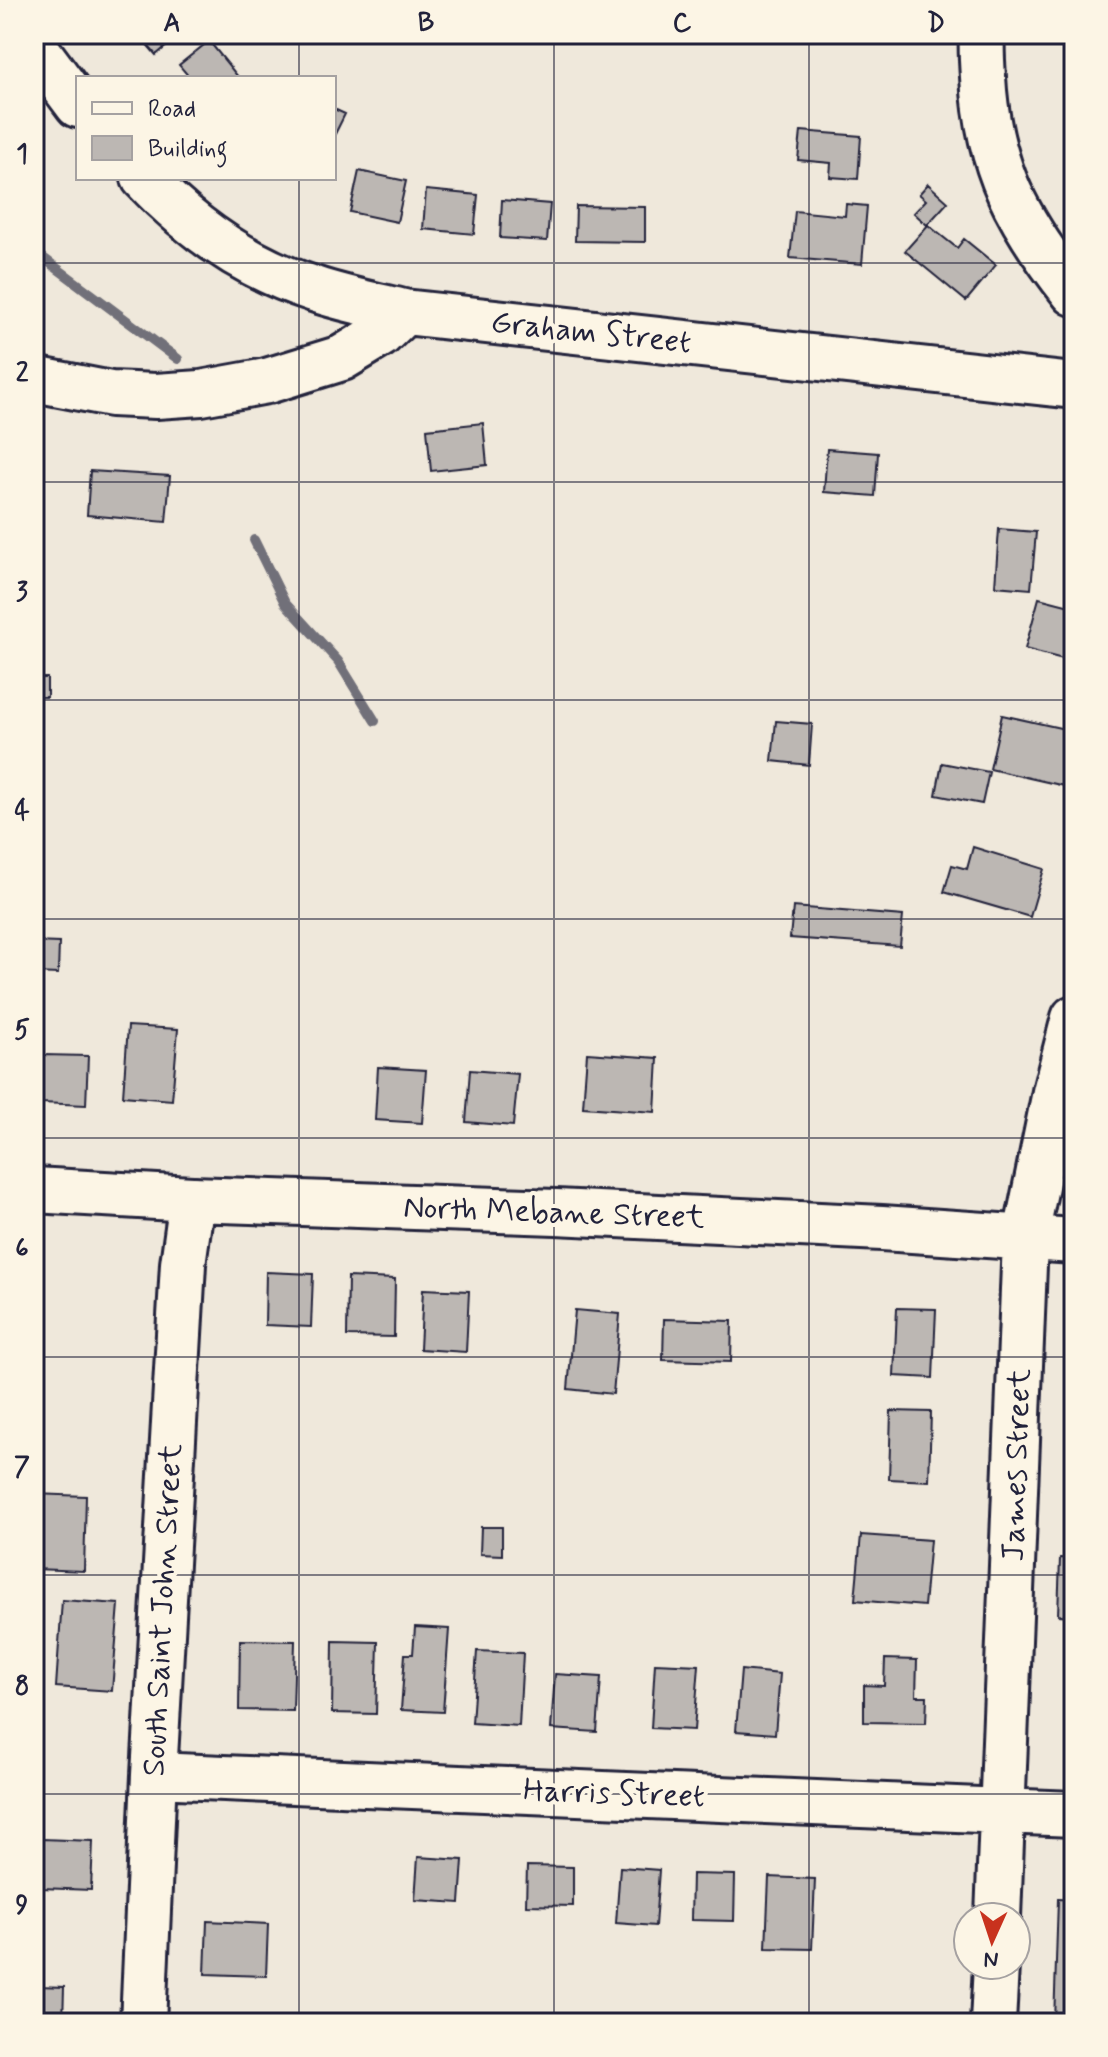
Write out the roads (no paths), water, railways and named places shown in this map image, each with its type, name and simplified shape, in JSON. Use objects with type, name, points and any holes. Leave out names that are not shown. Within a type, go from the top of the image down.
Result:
[{"type":"street","points":[[982,34],[986,123],[996,162],[1015,209],[1074,293]]},
{"type":"street","points":[[34,46],[76,102]]},
{"type":"street","name":"Graham Street","points":[[146,180],[169,205],[219,244],[275,275],[315,289],[404,312],[1074,386]]},
{"type":"street","points":[[34,379],[111,394],[156,396],[201,393],[267,381],[342,358],[380,335],[404,312]]},
{"type":"street","name":"James Street","points":[[999,1901],[1025,1240],[1055,1092],[1074,1018]]},
{"type":"street","name":"North Mebane Street","points":[[34,1190],[556,1212],[1074,1241]]},
{"type":"street","name":"South Saint John Street","points":[[143,2023],[183,1264],[192,1199]]},
{"type":"street","name":"Harris Street","points":[[154,1775],[1074,1814]]},
{"type":"street","points":[[993,2023],[995,1981]]},
{"type":"waterway","points":[[34,251],[178,359]]},
{"type":"waterway","points":[[254,540],[285,603],[338,661],[375,721]]}]
